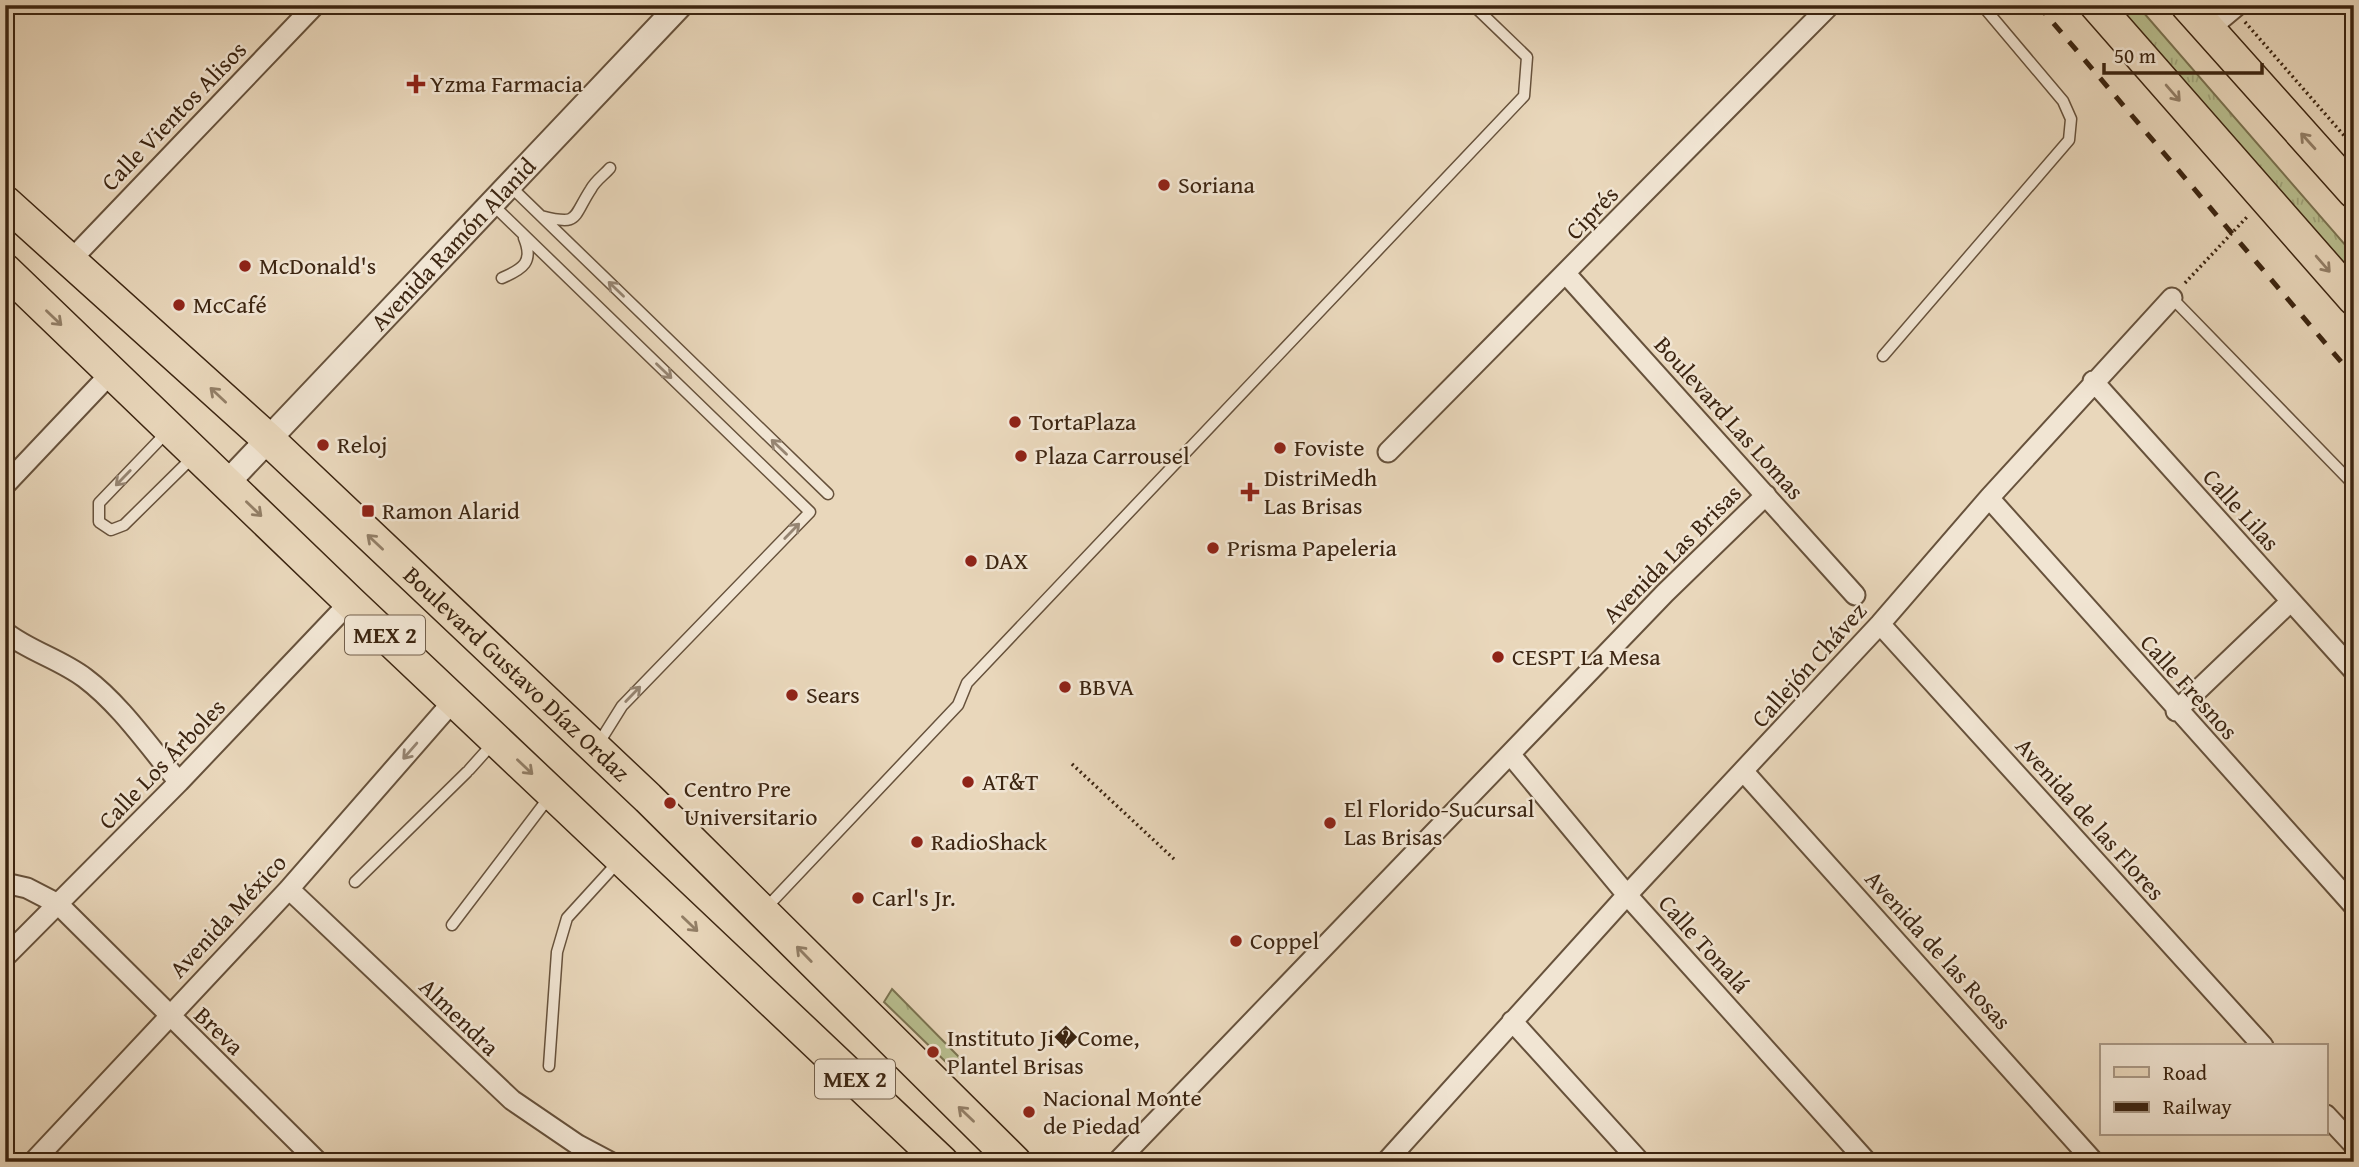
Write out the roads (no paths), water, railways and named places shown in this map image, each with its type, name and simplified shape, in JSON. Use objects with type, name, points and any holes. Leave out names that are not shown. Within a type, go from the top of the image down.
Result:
[{"type":"main road","points":[[2096,5],[2354,299]]},
{"type":"main road","points":[[2187,5],[2354,192]]},
{"type":"main road","name":"Boulevard Gustavo Díaz Ordaz","points":[[5,202],[269,440],[595,750],[1015,1162]]},
{"type":"main road","name":"MEX 2","points":[[5,270],[350,602],[942,1162]]},
{"type":"street","name":"Calle Vientos Alisos","points":[[69,262],[315,5]]},
{"type":"street","name":"Avenida Ramón Alanid","points":[[227,483],[680,5]]},
{"type":"street","name":"Ciprés","points":[[1388,452],[1567,275],[1830,5]]},
{"type":"street","points":[[2208,30],[2236,7]]},
{"type":"street","name":"Boulevard Las Lomas","points":[[1567,275],[1855,595]]},
{"type":"street","name":"Callejón Chávez","points":[[1386,1162],[1627,895],[1880,624],[2093,381],[2172,298]]},
{"type":"street","points":[[5,485],[111,373]]},
{"type":"street","name":"Calle Lilas","points":[[2093,381],[2354,671]]},
{"type":"street","name":"Avenida Las Brisas","points":[[1117,1162],[1510,754],[1766,495]]},
{"type":"street","name":"Calle Fresnos","points":[[1989,498],[2176,711],[2354,906]]},
{"type":"street","name":"Calle Los Árboles","points":[[5,957],[179,782],[350,602]]},
{"type":"street","points":[[2176,711],[2290,602]]},
{"type":"street","name":"Avenida de las Flores","points":[[1880,624],[2261,1044]]},
{"type":"street","points":[[5,632],[27,648],[83,676],[101,691],[179,782]]},
{"type":"street","name":"Avenida México","points":[[33,1162],[289,889],[454,699]]},
{"type":"street","name":"Calle Tonalá","points":[[1510,754],[1627,895],[1867,1162]]},
{"type":"street","name":"Avenida de las Rosas","points":[[1744,772],[2094,1162]]},
{"type":"street","name":"Breva","points":[[5,883],[27,888],[58,904],[168,1017],[318,1162]]},
{"type":"street","name":"Almendra","points":[[289,889],[512,1100],[578,1145],[610,1162]]},
{"type":"street","points":[[1513,1021],[1640,1162]]},
{"type":"street","points":[[2328,1117],[2354,1146]]},
{"type":"lane","points":[[762,912],[958,705],[967,683],[1524,96],[1527,57],[1473,5]]},
{"type":"lane","points":[[1883,356],[2069,140],[2071,119],[2063,101],[1982,5]]},
{"type":"lane","points":[[540,216],[565,222],[573,219],[581,210],[591,188],[610,168]]},
{"type":"lane","points":[[509,185],[828,494]]},
{"type":"lane","points":[[492,204],[810,512],[622,706],[595,750]]},
{"type":"lane","points":[[502,278],[522,270],[529,257],[523,234]]},
{"type":"lane","points":[[2172,298],[2354,485]]},
{"type":"lane","points":[[170,429],[99,503],[99,522],[111,530],[124,525],[196,454]]},
{"type":"lane","points":[[355,882],[497,739]]},
{"type":"lane","points":[[452,925],[553,793]]},
{"type":"lane","points":[[549,1066],[557,951],[567,918],[621,858]]},
{"type":"railway","points":[[2038,5],[2354,377]]},
{"type":"place","name":"Yzma Farmacia","points":[[416,84]]},
{"type":"place","name":"Soriana","points":[[1164,185]]},
{"type":"place","name":"McDonald's","points":[[245,266]]},
{"type":"place","name":"McCafé","points":[[179,305]]},
{"type":"place","name":"TortaPlaza","points":[[1015,422]]},
{"type":"place","name":"Reloj","points":[[323,445]]},
{"type":"place","name":"Foviste","points":[[1280,448]]},
{"type":"place","name":"Plaza Carrousel","points":[[1021,456]]},
{"type":"place","name":"DistriMedh Las Brisas","points":[[1250,492]]},
{"type":"place","name":"Ramon Alarid","points":[[368,511]]},
{"type":"place","name":"Prisma Papeleria","points":[[1213,548]]},
{"type":"place","name":"DAX","points":[[971,561]]},
{"type":"place","name":"CESPT La Mesa","points":[[1498,657]]},
{"type":"place","name":"BBVA","points":[[1065,687]]},
{"type":"place","name":"Sears","points":[[792,695]]},
{"type":"place","name":"AT&T","points":[[968,782]]},
{"type":"place","name":"Centro Pre Universitario","points":[[670,803]]},
{"type":"place","name":"El Florido-Sucursal Las Brisas","points":[[1330,823]]},
{"type":"place","name":"RadioShack","points":[[917,842]]},
{"type":"place","name":"Carl's Jr.","points":[[858,898]]},
{"type":"place","name":"Coppel","points":[[1236,941]]},
{"type":"place","name":"Instituto Ji�Come, Plantel Brisas","points":[[933,1052]]},
{"type":"place","name":"Nacional Monte de Piedad","points":[[1029,1112]]}]
